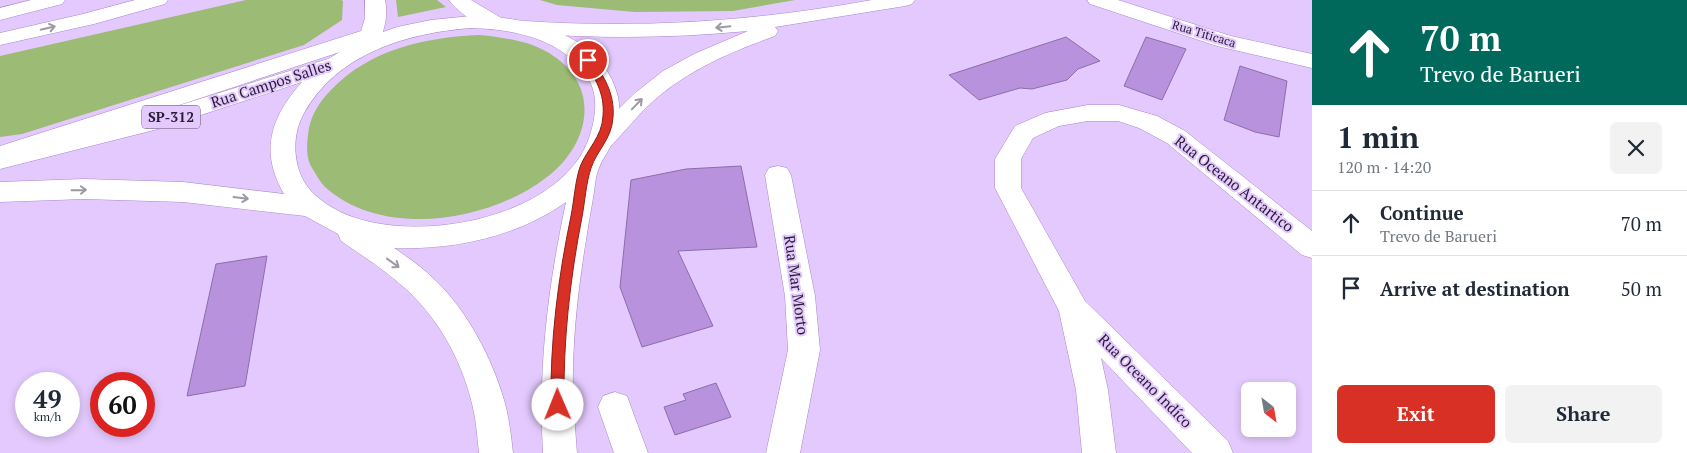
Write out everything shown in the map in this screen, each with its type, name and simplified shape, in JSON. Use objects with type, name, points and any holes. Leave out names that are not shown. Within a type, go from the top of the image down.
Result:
[{"type":"main road","points":[[0,14],[55,0]]},
{"type":"main road","points":[[0,39],[87,20],[158,0]]},
{"type":"main road","points":[[375,0],[378,10],[368,40],[316,80],[301,97],[288,119],[281,142],[283,165],[292,187],[310,207],[340,225],[417,280],[442,309],[464,344],[488,400],[496,453]]},
{"type":"main road","points":[[459,0],[468,8],[496,23]]},
{"type":"main road","points":[[0,155],[368,40],[419,28],[445,24],[496,23],[525,28],[575,32],[647,32],[806,18],[905,0]]},
{"type":"main road","name":"Rua Titicaca","points":[[1097,0],[1225,41],[1312,61]]},
{"type":"main road","points":[[340,225],[370,234],[403,238],[439,237],[475,231],[509,220],[540,206],[566,187],[586,167],[603,139],[644,97],[679,73],[712,54],[746,39],[806,18]]},
{"type":"main road","points":[[525,28],[549,35],[571,46],[588,60],[600,77],[607,96],[608,117],[603,139]]},
{"type":"main road","name":"Rua Campos Salles","points":[[0,160],[149,124],[338,62]]},
{"type":"main road","name":"Rua Oceano Antartico","points":[[1099,453],[1092,390],[1074,310],[1008,188],[1008,159],[1024,132],[1054,118],[1088,113],[1119,113],[1148,122],[1176,137],[1312,247]]},
{"type":"main road","points":[[560,453],[557,370],[562,309],[568,260],[586,167]]},
{"type":"main road","name":"Rua Mar Morto","points":[[778,176],[800,296],[804,350],[783,453]]},
{"type":"main road","points":[[0,192],[84,190],[183,192],[310,207]]},
{"type":"main road","name":"Rua Oceano Indíco","points":[[1074,310],[1216,453]]},
{"type":"main road","points":[[615,406],[631,453]]},
{"type":"green space","points":[[246,0],[341,0],[343,1],[342,20],[304,45],[22,134],[0,137],[0,56]]},
{"type":"green space","points":[[396,0],[437,0],[446,7],[398,17]]},
{"type":"green space","points":[[540,0],[795,0],[733,11],[635,12],[557,5]]},
{"type":"green space","points":[[480,35],[500,37],[538,47],[555,57],[570,70],[579,85],[584,101],[584,118],[580,134],[572,150],[561,164],[547,177],[523,192],[496,205],[467,214],[436,218],[405,219],[376,214],[349,203],[325,187],[310,164],[307,154],[307,143],[312,117],[320,102],[331,90],[363,64],[381,55],[419,42]]},
{"type":"building","points":[[1066,37],[1100,61],[1078,69],[1067,80],[1032,89],[1020,88],[979,100],[949,75]]},
{"type":"building","points":[[1146,37],[1186,49],[1162,100],[1124,86]]},
{"type":"building","points":[[1240,66],[1287,81],[1279,137],[1255,132],[1224,120]]},
{"type":"building","points":[[741,166],[757,247],[678,251],[713,326],[642,347],[620,287],[631,180],[686,169]]},
{"type":"building","points":[[267,256],[245,386],[187,396],[216,264]]},
{"type":"building","points":[[716,383],[731,417],[675,435],[664,407],[686,400],[683,394]]},
{"type":"route","points":[[558,405],[557,370],[568,260],[586,167],[603,139],[608,117],[607,96],[600,77],[588,60]]}]
